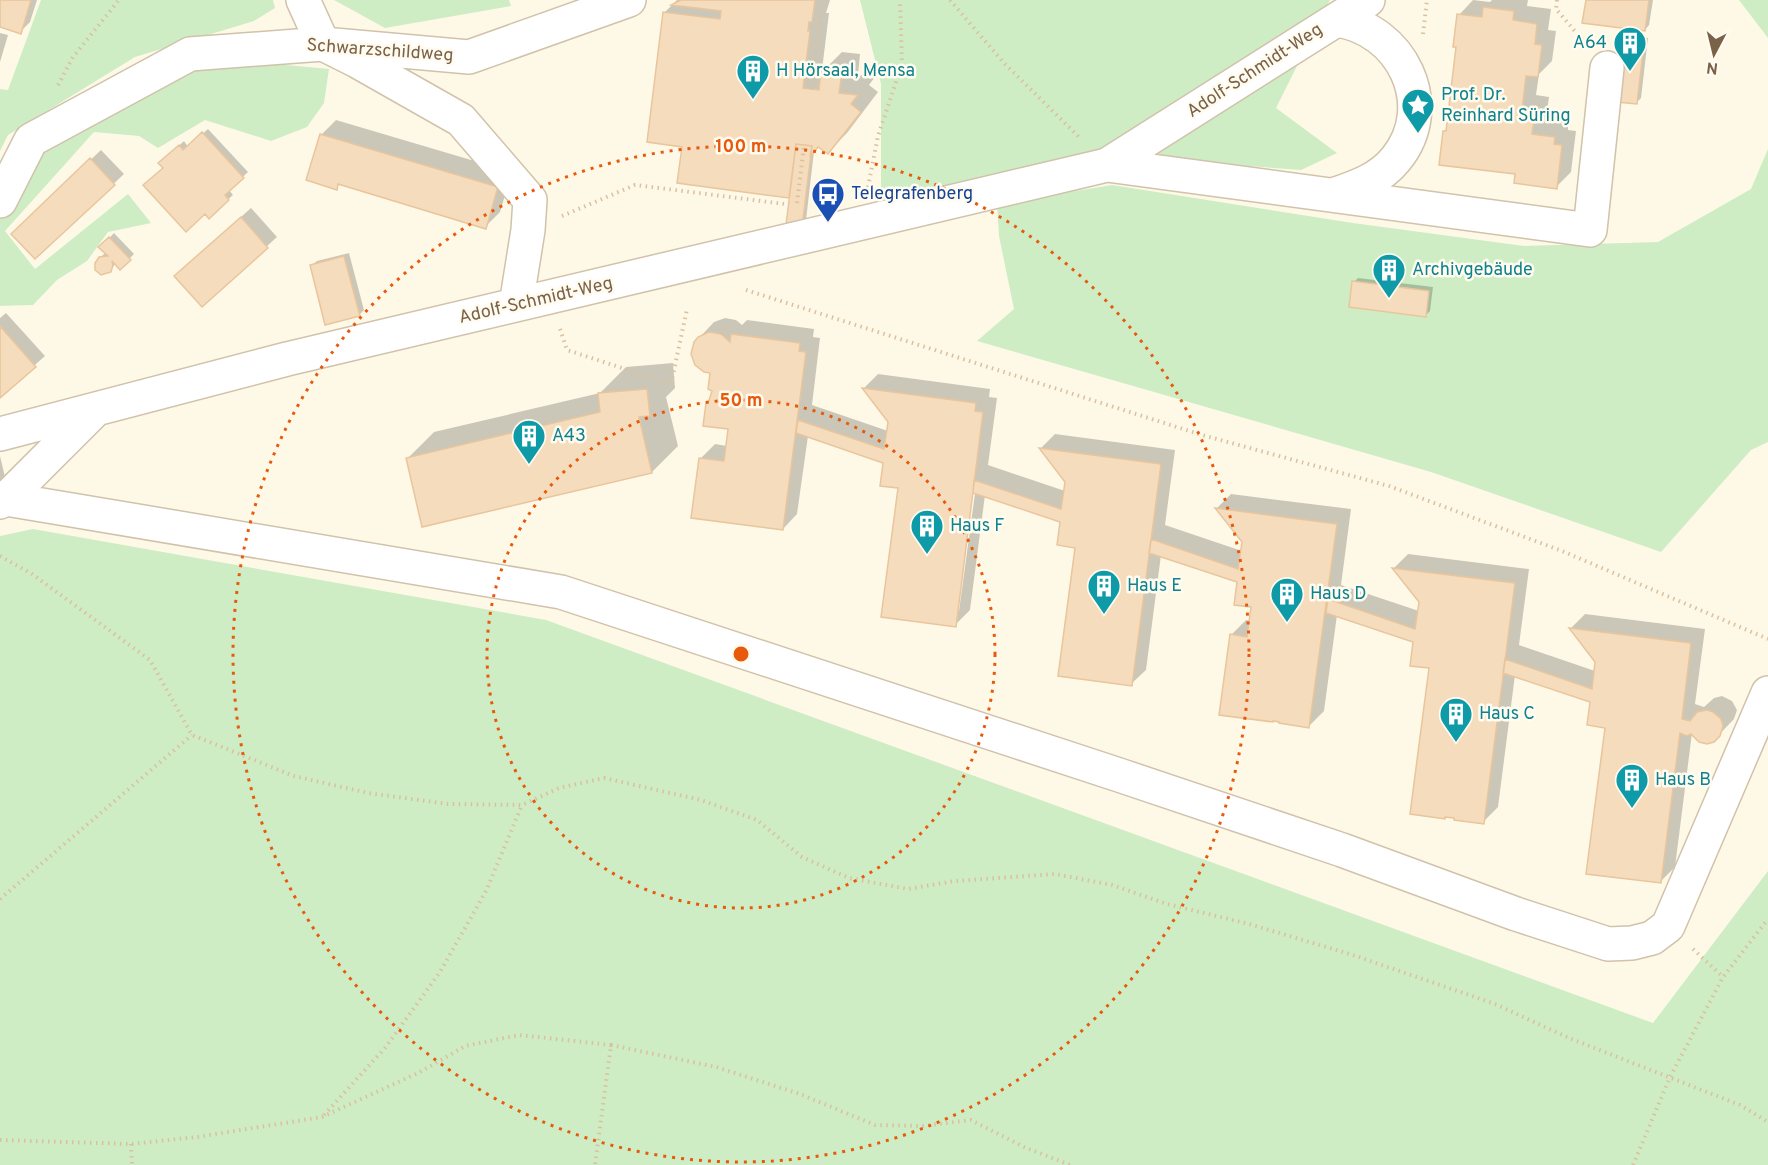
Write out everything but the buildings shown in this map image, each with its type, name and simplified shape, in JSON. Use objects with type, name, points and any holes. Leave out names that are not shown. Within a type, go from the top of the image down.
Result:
[{"type":"lane","points":[[303,0],[323,44],[461,120],[530,200],[528,230],[516,305]]},
{"type":"lane","name":"Schwarzschildweg","points":[[0,201],[31,140],[190,54],[323,44],[469,57],[629,0]]},
{"type":"lane","points":[[1336,20],[1368,0]]},
{"type":"lane","name":"Adolf-Schmidt-Weg","points":[[97,408],[286,359],[1107,165],[1336,20],[1346,21],[1373,32],[1389,44],[1403,62],[1413,87],[1415,114],[1410,135],[1397,158],[1380,175],[1359,187],[1333,195]]},
{"type":"lane","name":"Adolf-Schmidt-Weg","points":[[1107,165],[1590,230],[1606,68]]},
{"type":"lane","points":[[0,434],[97,408]]},
{"type":"lane","points":[[3,500],[97,408]]},
{"type":"lane","points":[[3,500],[561,592],[1119,775],[1342,850],[1516,914],[1608,944],[1632,943],[1652,938],[1668,926],[1768,693]]},
{"type":"path","points":[[57,88],[73,57],[119,0]]},
{"type":"path","points":[[811,89],[822,0]]},
{"type":"path","points":[[861,223],[879,136],[902,64],[900,0]]},
{"type":"path","points":[[950,0],[1003,62],[1107,165]]},
{"type":"path","points":[[1557,0],[1556,9],[1606,68]]},
{"type":"path","points":[[528,230],[635,185],[796,206],[804,145]]},
{"type":"path","points":[[746,290],[1202,435],[1389,486],[1562,551],[1768,639]]},
{"type":"path","points":[[549,297],[567,350],[671,384],[687,309]]},
{"type":"path","points":[[721,334],[726,325]]},
{"type":"path","points":[[0,556],[32,574],[150,660],[192,735],[294,776],[368,793],[448,804],[522,805],[559,788],[604,778],[701,800],[757,820],[802,857],[849,878],[908,889],[956,881],[1055,874],[1112,885],[1167,904],[1249,924],[1364,958],[1496,1004],[1569,1038],[1740,1105],[1768,1122]]},
{"type":"path","points":[[0,899],[192,735]]},
{"type":"path","points":[[322,1117],[385,1048],[440,972],[486,891],[522,805]]},
{"type":"path","points":[[1633,1165],[1670,1077],[1723,977],[1768,919]]},
{"type":"path","points":[[1668,926],[1723,977]]},
{"type":"path","points":[[0,1140],[130,1144],[197,1137],[322,1117],[420,1072],[465,1046],[519,1035],[611,1045],[716,1067],[800,1094],[875,1125],[922,1126],[971,1120],[1024,1147],[1070,1165]]},
{"type":"path","points":[[595,1165],[611,1045]]},
{"type":"path","points":[[130,1144],[132,1165]]},
{"type":"green space","points":[[41,0],[273,0],[275,8],[254,21],[135,57],[8,135],[0,151],[0,89],[8,90]]},
{"type":"green space","points":[[334,0],[509,0],[511,6],[385,28]]},
{"type":"green space","points":[[860,0],[1330,0],[1276,108],[1337,153],[1301,170],[1167,160],[881,204],[881,84]]},
{"type":"green space","points":[[1739,0],[1768,0],[1768,38]]},
{"type":"green space","points":[[243,61],[329,69],[324,103],[307,127],[271,141],[205,120],[158,148],[139,136],[94,132],[5,231],[35,269],[128,194],[151,223],[108,232],[87,261],[57,280],[33,305],[0,306],[0,220],[36,150],[182,74]]},
{"type":"green space","points":[[1768,149],[1768,442],[1751,450],[1661,552],[1431,472],[977,341],[1014,309],[999,236],[997,204],[1112,185],[1353,223],[1524,246],[1658,242],[1751,189]]},
{"type":"green space","points":[[33,529],[546,620],[1653,1023],[1768,871],[1768,1165],[0,1165],[0,536]]},
{"type":"place","name":"A64","points":[[1630,72]]},
{"type":"place","name":"H Hörsaal, Mensa","points":[[753,100]]},
{"type":"place","name":"Prof. Dr. Reinhard Süring","points":[[1418,134]]},
{"type":"place","name":"Telegrafenberg","points":[[828,223]]},
{"type":"place","name":"Archivgebäude","points":[[1389,299]]},
{"type":"place","name":"A43","points":[[529,465]]},
{"type":"place","name":"Haus F","points":[[927,555]]},
{"type":"place","name":"Haus E","points":[[1104,615]]},
{"type":"place","name":"Haus D","points":[[1287,623]]},
{"type":"place","name":"Haus C","points":[[1456,743]]},
{"type":"place","name":"Haus B","points":[[1632,809]]}]
